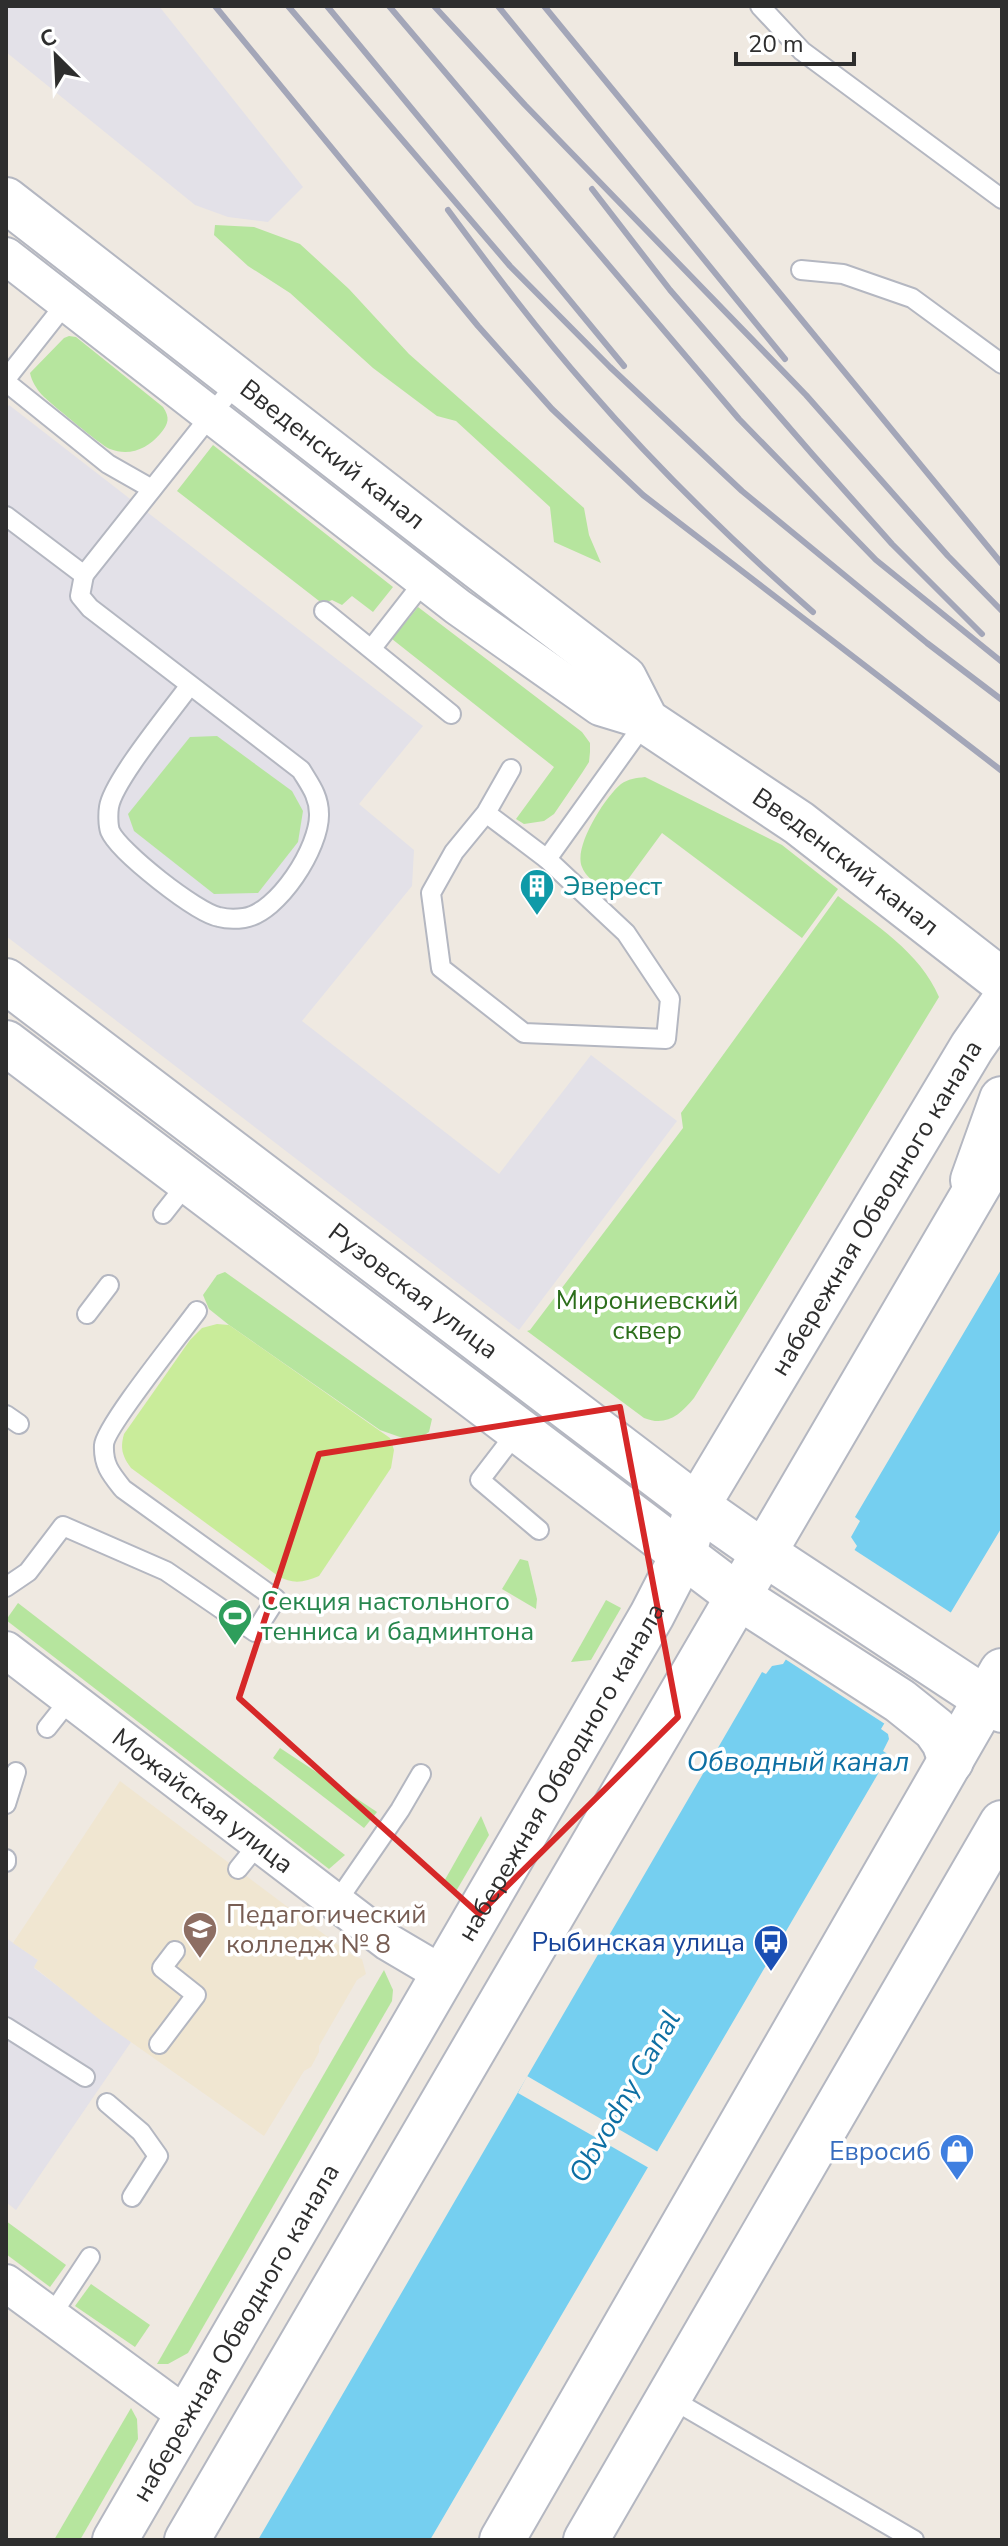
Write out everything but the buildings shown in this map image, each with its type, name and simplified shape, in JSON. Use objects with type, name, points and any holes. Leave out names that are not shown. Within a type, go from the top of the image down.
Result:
[{"type":"main road","name":"Введенский канал","points":[[6,200],[624,678],[646,721],[799,823],[1002,981]]},
{"type":"main road","name":"Рузовская улица","points":[[6,981],[697,1506],[925,1661],[997,1694]]},
{"type":"main road","name":"набережная Обводного канала","points":[[115,2540],[652,1615],[684,1553],[697,1506],[972,1047],[1002,1004]]},
{"type":"main road","name":"Рузовская улица","points":[[6,1043],[739,1597],[900,1701],[935,1729],[951,1761]]},
{"type":"main road","points":[[959,1220],[1002,1099]]},
{"type":"main road","points":[[187,2540],[1002,1145]]},
{"type":"main road","points":[[959,1220],[1002,1172]]},
{"type":"main road","points":[[502,2540],[951,1761],[997,1694]]},
{"type":"main road","points":[[586,2540],[1002,1823]]},
{"type":"street","name":"Введенский канал","points":[[6,256],[458,607],[600,707],[646,721]]},
{"type":"street","name":"Можайская улица","points":[[6,1650],[70,1699],[248,1856],[336,1903],[388,1942],[444,1975]]},
{"type":"street","points":[[6,2283],[187,2416]]},
{"type":"lane","points":[[760,6],[802,51],[1002,200]]},
{"type":"lane","points":[[801,270],[843,274],[912,298],[1002,364]]},
{"type":"lane","points":[[66,303],[6,380],[108,464],[152,489]]},
{"type":"lane","points":[[190,685],[118,785],[109,805],[109,830],[124,849],[192,905],[219,917],[246,918],[268,906],[302,866],[314,840],[319,816],[316,793],[301,770],[90,608],[80,596],[84,575],[238,381]]},
{"type":"lane","points":[[6,541],[12,520],[84,575]]},
{"type":"lane","points":[[372,648],[425,580]]},
{"type":"lane","points":[[324,611],[451,714]]},
{"type":"lane","points":[[547,859],[646,721]]},
{"type":"lane","points":[[486,813],[547,859],[626,933],[670,999],[666,1039],[524,1033],[441,968],[431,893],[454,852],[486,813],[511,769]]},
{"type":"lane","points":[[163,1214],[189,1181]]},
{"type":"lane","points":[[87,1314],[109,1285]]},
{"type":"lane","points":[[6,1587],[28,1572],[63,1526],[166,1571],[255,1632],[276,1599],[123,1489],[106,1467],[104,1441],[197,1311]]},
{"type":"lane","points":[[519,1429],[480,1480],[539,1530]]},
{"type":"lane","points":[[47,1728],[70,1699]]},
{"type":"lane","points":[[6,1804],[16,1772]]},
{"type":"lane","points":[[336,1903],[421,1774]]},
{"type":"lane","points":[[384,1800],[400,1810]]},
{"type":"lane","points":[[159,2044],[196,1995],[162,1968],[175,1951]]},
{"type":"lane","points":[[6,2027],[85,2077]]},
{"type":"lane","points":[[107,2103],[141,2132],[158,2156],[132,2197]]},
{"type":"lane","points":[[51,2316],[90,2257]]},
{"type":"lane","points":[[668,2397],[914,2540]]},
{"type":"highlighted area","points":[[620,1407],[678,1717],[479,1914],[239,1698],[319,1454]]},
{"type":"shaded area","points":[[6,6],[159,6],[303,187],[268,222],[228,217],[195,205],[6,52]]},
{"type":"shaded area","points":[[9,405],[423,726],[359,804],[414,850],[412,886],[302,1021],[499,1174],[591,1055],[677,1121],[519,1330],[6,936],[6,409]]},
{"type":"shaded area","name":"Педагогический колледж № 8","points":[[120,1781],[352,1955],[362,1959],[366,1974],[357,1980],[319,2046],[311,2067],[304,2071],[264,2136],[104,2023],[34,1967],[38,1960],[13,1943]]},
{"type":"shaded area","points":[[6,1938],[38,1960],[34,1968],[131,2042],[16,2210],[6,2202]]},
{"type":"green space","points":[[215,225],[254,227],[300,244],[349,289],[409,354],[584,508],[589,535],[601,563],[554,542],[550,507],[456,421],[437,416],[373,368],[290,293],[248,266],[214,235]]},
{"type":"green space","points":[[69,336],[76,337],[163,407],[168,417],[167,424],[150,443],[138,450],[125,452],[110,449],[38,390],[30,373]]},
{"type":"green space","points":[[213,445],[393,587],[373,612],[352,596],[342,605],[332,600],[323,604],[177,491]]},
{"type":"green space","points":[[418,607],[582,732],[590,743],[589,762],[554,814],[544,821],[524,824],[516,819],[554,767],[392,639]]},
{"type":"green space","points":[[217,736],[292,791],[303,811],[298,842],[258,893],[214,894],[134,831],[128,814],[190,737]]},
{"type":"green space","points":[[645,777],[782,845],[838,889],[802,938],[662,833],[615,897],[588,876],[580,858],[592,823],[621,784]]},
{"type":"green space","name":"Мирониевский сквер","points":[[838,896],[908,953],[931,981],[939,997],[694,1398],[672,1418],[659,1421],[644,1418],[527,1331],[683,1128],[681,1113]]},
{"type":"green space","points":[[225,1272],[432,1419],[429,1432],[414,1442],[380,1430],[229,1325],[209,1309],[203,1295],[217,1275]]},
{"type":"green space","points":[[229,1325],[390,1438],[394,1450],[391,1468],[319,1576],[314,1578],[294,1582],[278,1576],[131,1468],[124,1456],[124,1434],[190,1340],[202,1328]]},
{"type":"green space","points":[[520,1559],[528,1561],[537,1599],[536,1609],[502,1589]]},
{"type":"green space","points":[[606,1600],[621,1608],[591,1660],[571,1662]]},
{"type":"green space","points":[[18,1603],[345,1855],[329,1869],[6,1620]]},
{"type":"green space","points":[[280,1748],[377,1812],[364,1828],[273,1758]]},
{"type":"green space","points":[[481,1816],[489,1835],[455,1893],[442,1885]]},
{"type":"green space","points":[[384,1970],[393,1990],[392,2001],[188,2353],[168,2364],[157,2364]]},
{"type":"green space","points":[[6,2221],[66,2265],[50,2287],[6,2254]]},
{"type":"green space","points":[[91,2284],[150,2325],[135,2347],[75,2306]]},
{"type":"green space","points":[[131,2408],[137,2419],[138,2439],[80,2540],[54,2540]]},
{"type":"water","name":"Обводный канал","points":[[1002,1268],[1002,1527],[881,1729],[888,1734],[883,1751],[889,1755],[430,2540],[258,2540],[762,1672],[766,1674],[772,1666],[783,1664],[857,1546],[851,1537],[860,1521],[855,1517]]},
{"type":"pier","points":[[853,1549],[953,1614],[885,1724],[785,1659]]},
{"type":"pier","points":[[527,2076],[658,2152],[649,2168],[518,2093]]},
{"type":"railway","points":[[215,6],[478,326],[552,409],[643,495],[1002,771]]},
{"type":"railway","points":[[288,6],[510,266],[610,367],[742,491],[927,643],[1002,700]]},
{"type":"railway","points":[[327,6],[624,366]]},
{"type":"railway","points":[[389,6],[739,419],[876,560],[1002,662]]},
{"type":"railway","points":[[434,6],[525,105],[806,395],[948,556],[1002,611]]},
{"type":"railway","points":[[498,6],[785,359]]},
{"type":"railway","points":[[544,6],[1002,564]]},
{"type":"railway","points":[[592,189],[670,290],[813,455],[892,544],[982,634]]},
{"type":"railway","points":[[448,210],[534,323],[614,418],[696,504],[813,612]]},
{"type":"place","name":"Эверест","points":[[537,917]]},
{"type":"place","name":"Секция настольного тенниса и бадминтона","points":[[235,1647]]},
{"type":"place","name":"Педагогический колледж № 8","points":[[200,1960]]},
{"type":"place","name":"Рыбинская улица","points":[[771,1973]]},
{"type":"place","name":"Евросиб","points":[[957,2182]]},
{"type":"water label","name":"Obvodny Canal","points":[[624,2096]]}]
